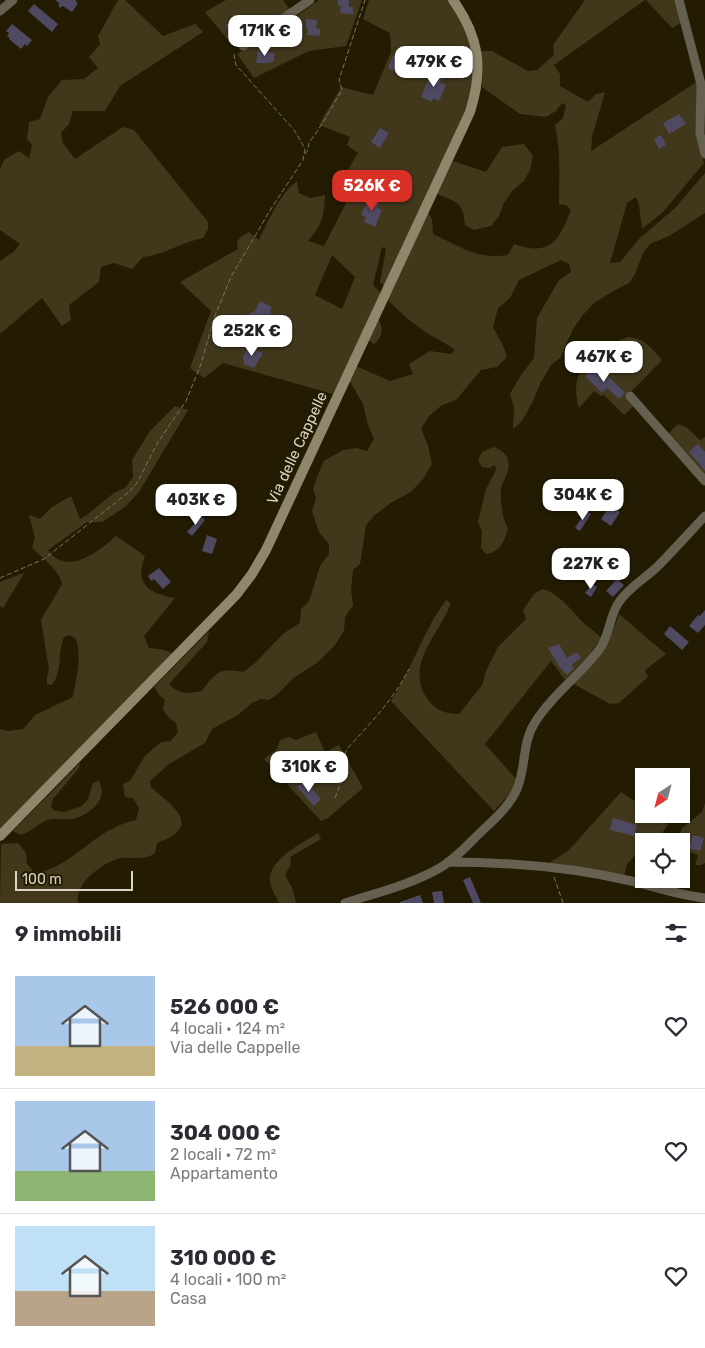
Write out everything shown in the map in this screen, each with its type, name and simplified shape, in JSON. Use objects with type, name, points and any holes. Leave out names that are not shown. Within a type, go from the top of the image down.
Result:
[{"type":"main road","name":"Via delle Cappelle","points":[[0,836],[236,595],[252,574],[266,550],[470,112],[478,81],[477,53],[468,24],[453,0]]},
{"type":"street","points":[[0,11],[13,0]]},
{"type":"street","points":[[243,46],[310,0]]},
{"type":"street","points":[[679,0],[700,78],[700,134],[705,154]]},
{"type":"street","points":[[630,396],[705,481]]},
{"type":"street","points":[[346,903],[386,891],[437,870],[491,822],[510,801],[520,781],[527,740],[534,724],[570,680],[600,649],[619,603],[628,592],[658,566],[705,516]]},
{"type":"street","points":[[448,862],[499,862],[552,867],[630,880],[680,895],[705,898]]},
{"type":"path","points":[[0,578],[44,559],[129,492],[137,483],[158,442],[177,415],[193,386],[214,318],[231,277],[342,90],[339,80],[365,0]]},
{"type":"path","points":[[243,46],[234,55],[236,65],[295,131],[305,149],[305,155]]},
{"type":"path","points":[[334,798],[344,772],[344,757],[348,749],[386,706],[399,688],[409,669]]},
{"type":"path","points":[[552,867],[555,882],[563,903]]},
{"type":"shaded area","points":[[118,0],[125,0],[163,36],[195,24],[203,32],[120,86],[105,111],[73,111],[69,124],[61,133],[63,143],[75,159],[123,127],[134,130],[208,222],[208,229],[203,238],[158,254],[143,257],[132,269],[114,263],[101,267],[99,282],[69,305],[71,320],[62,326],[42,298],[0,334],[0,261],[13,252],[20,244],[0,230],[0,170],[4,160],[19,151],[29,158],[32,145],[27,139],[29,122],[40,119],[48,97],[62,80],[84,79],[98,68],[89,57],[100,44],[98,36]]},
{"type":"shaded area","points":[[226,0],[283,0],[290,10],[232,45],[205,12]]},
{"type":"shaded area","points":[[319,0],[362,0],[346,46],[309,51],[254,78],[237,54],[290,21]]},
{"type":"shaded area","points":[[369,0],[447,0],[463,25],[472,53],[474,77],[469,104],[384,286],[380,282],[386,249],[382,247],[373,285],[381,293],[333,394],[223,363],[204,378],[190,368],[211,311],[180,282],[238,249],[237,241],[249,232],[259,240],[285,193],[297,181],[299,193],[310,198],[325,195],[322,220],[308,241],[324,246],[347,201],[335,192],[358,153],[347,145],[350,137],[319,125],[341,87],[373,95],[391,52],[390,33],[363,19]],"holes":[[[332,255],[355,277],[342,309],[315,295]]]},
{"type":"shaded area","points":[[585,0],[645,0],[554,65],[560,74],[560,86],[588,102],[596,94],[605,92],[592,137],[591,151],[698,81],[696,137],[704,163],[663,212],[642,229],[636,197],[627,203],[610,263],[620,262],[640,238],[675,208],[705,173],[705,213],[669,236],[650,244],[643,253],[635,274],[629,283],[594,303],[582,316],[573,329],[560,358],[551,365],[540,384],[522,421],[513,429],[514,408],[510,394],[534,358],[537,318],[559,280],[571,272],[569,264],[561,260],[519,280],[510,298],[498,308],[493,327],[507,357],[497,367],[481,370],[456,400],[442,405],[428,417],[421,429],[428,445],[432,464],[423,479],[411,492],[392,502],[375,515],[366,525],[360,564],[353,570],[351,590],[353,605],[345,617],[344,631],[335,645],[318,662],[292,679],[279,693],[269,700],[261,699],[252,703],[238,715],[212,729],[205,743],[169,764],[150,781],[151,787],[173,807],[181,819],[178,831],[171,837],[157,843],[155,853],[142,858],[117,859],[96,870],[80,889],[78,903],[0,903],[1,844],[18,843],[26,853],[27,864],[35,873],[56,866],[119,825],[136,820],[139,808],[133,798],[125,797],[123,784],[130,781],[145,756],[161,742],[171,741],[178,732],[176,723],[163,710],[165,700],[154,687],[209,631],[207,642],[169,684],[176,690],[188,693],[202,691],[211,679],[223,671],[243,672],[255,663],[284,633],[300,623],[301,609],[309,601],[320,566],[329,554],[329,544],[319,532],[312,511],[316,498],[313,489],[319,472],[324,461],[343,450],[356,448],[367,451],[374,439],[368,425],[363,404],[349,380],[356,366],[390,381],[413,374],[409,364],[430,351],[451,354],[455,350],[416,325],[387,299],[428,213],[432,219],[433,234],[469,251],[487,256],[508,255],[514,244],[536,249],[545,247],[552,244],[557,238],[571,210],[566,205],[559,204],[559,154],[555,125],[563,118],[566,105],[562,103],[556,111],[546,117],[520,114],[482,87],[483,68],[481,51],[492,51],[528,71],[537,70],[554,55],[553,45]]},
{"type":"shaded area","points":[[646,0],[676,0],[681,23],[672,28]]},
{"type":"shaded area","points":[[524,144],[533,156],[530,170],[524,181],[513,190],[504,203],[499,216],[491,226],[474,230],[465,225],[461,207],[454,201],[437,194],[453,161],[486,172],[502,147]]},
{"type":"shaded area","points":[[378,319],[382,332],[374,344],[368,340]]},
{"type":"shaded area","points":[[628,337],[644,342],[662,360],[627,396],[634,406],[624,415],[604,395],[601,396],[594,391],[579,408],[576,386],[580,373],[601,352]]},
{"type":"shaded area","points":[[175,406],[188,410],[139,492],[125,507],[102,522],[87,522],[48,550],[56,558],[73,562],[92,555],[116,536],[145,556],[141,574],[146,586],[158,593],[175,598],[144,636],[149,648],[173,653],[0,831],[0,729],[9,731],[23,729],[35,715],[73,697],[78,668],[78,646],[76,639],[69,635],[64,637],[62,643],[58,674],[52,685],[47,684],[49,669],[41,620],[62,584],[54,569],[32,548],[35,538],[29,515],[40,519],[52,507],[71,496],[80,519],[114,493],[125,488],[133,477],[132,460],[150,431]]},
{"type":"shaded area","points":[[678,424],[686,427],[700,440],[705,437],[705,476],[668,434]]},
{"type":"shaded area","points":[[493,447],[504,453],[509,464],[501,493],[503,515],[508,529],[501,546],[495,551],[486,554],[481,548],[482,531],[478,522],[486,489],[496,470],[495,465],[489,468],[482,467],[478,460],[482,452]]},
{"type":"shaded area","points":[[24,573],[3,608],[0,606],[0,582]]},
{"type":"shaded area","points":[[542,589],[549,591],[560,599],[601,638],[589,655],[565,680],[551,661],[485,744],[516,779],[512,791],[494,811],[391,701],[431,624],[446,600],[451,603],[426,650],[421,663],[420,675],[422,688],[429,701],[435,707],[442,711],[459,714],[482,685],[486,671],[498,647],[526,619],[523,610],[534,594]]},
{"type":"shaded area","points":[[619,614],[666,654],[645,670],[648,677],[619,703],[610,704],[572,683],[601,653]]},
{"type":"shaded area","points":[[316,732],[325,752],[339,745],[363,788],[328,818],[321,821],[264,759],[277,749],[280,740],[289,737],[296,740]]},
{"type":"shaded area","points":[[80,763],[79,768],[53,799],[51,806],[53,810],[64,812],[82,806],[88,799],[93,783],[99,781],[102,794],[94,808],[75,818],[47,820],[20,835],[13,831]]},
{"type":"shaded area","points":[[621,792],[635,801],[635,823],[665,823],[668,825],[662,833],[635,833],[635,856],[627,864],[624,877],[549,863],[568,851]]},
{"type":"shaded area","points":[[705,803],[705,863],[695,865],[698,855],[690,852],[690,833],[680,833],[682,828],[702,812]]},
{"type":"shaded area","points":[[318,833],[321,839],[290,857],[291,864],[285,875],[293,890],[296,903],[279,903],[272,890],[271,873],[280,859],[288,852]]},
{"type":"building","points":[[55,0],[77,0],[75,1],[78,3],[72,12],[63,6],[59,8],[59,3]]},
{"type":"building","points":[[338,0],[349,0],[349,7],[353,7],[353,14],[340,13],[341,6],[338,6]]},
{"type":"building","points":[[34,4],[58,24],[52,32],[28,11]]},
{"type":"building","points":[[235,19],[239,25],[242,23],[248,33],[238,39],[234,38],[225,25]]},
{"type":"building","points":[[306,19],[317,20],[316,28],[320,29],[320,36],[307,35]]},
{"type":"building","points":[[12,24],[32,40],[27,46],[25,44],[21,49],[9,39],[7,36],[9,33],[6,31]]},
{"type":"building","points":[[258,51],[274,53],[274,61],[256,63]]},
{"type":"building","points":[[394,54],[411,61],[405,76],[388,68]]},
{"type":"building","points":[[439,69],[445,72],[440,83],[446,85],[439,101],[433,98],[432,102],[421,97],[429,78],[434,80]]},
{"type":"building","points":[[679,114],[686,124],[669,134],[663,123]]},
{"type":"building","points":[[380,128],[389,133],[380,148],[371,142]]},
{"type":"building","points":[[661,135],[666,145],[659,149],[654,139]]},
{"type":"building","points":[[369,198],[380,202],[377,208],[382,210],[375,227],[364,222],[366,217],[361,215]]},
{"type":"building","points":[[260,301],[272,307],[264,326],[259,323],[258,327],[250,323],[251,319],[248,317],[251,312],[254,313]]},
{"type":"building","points":[[621,345],[632,356],[622,367],[611,356]]},
{"type":"building","points":[[248,347],[263,353],[254,368],[244,364],[243,357]]},
{"type":"building","points":[[594,368],[604,379],[607,375],[625,393],[619,399],[607,388],[602,393],[585,376]]},
{"type":"building","points":[[698,444],[705,452],[705,471],[689,452]]},
{"type":"building","points":[[610,506],[620,512],[611,526],[601,519]]},
{"type":"building","points":[[586,511],[591,514],[580,531],[575,528]]},
{"type":"building","points":[[201,516],[205,520],[192,536],[187,532]]},
{"type":"building","points":[[207,535],[217,539],[212,554],[202,551]]},
{"type":"building","points":[[159,568],[171,582],[163,589],[154,579],[151,581],[148,576]]},
{"type":"building","points":[[617,579],[624,585],[613,597],[606,591]]},
{"type":"building","points":[[592,584],[597,587],[591,597],[585,593]]},
{"type":"building","points":[[705,610],[705,625],[698,633],[689,626]]},
{"type":"building","points":[[670,626],[689,642],[682,650],[664,634]]},
{"type":"building","points":[[559,644],[567,658],[577,652],[581,658],[571,665],[574,668],[567,675],[548,648]]},
{"type":"building","points":[[305,780],[321,799],[314,806],[297,787]]},
{"type":"building","points":[[613,818],[637,825],[634,836],[610,830]]},
{"type":"building","points":[[693,835],[704,838],[700,851],[690,848]]},
{"type":"building","points":[[470,877],[481,903],[473,903],[463,880]]},
{"type":"building","points":[[442,891],[444,903],[434,903],[432,892]]},
{"type":"building","points":[[420,895],[423,903],[400,903],[400,902]]}]
